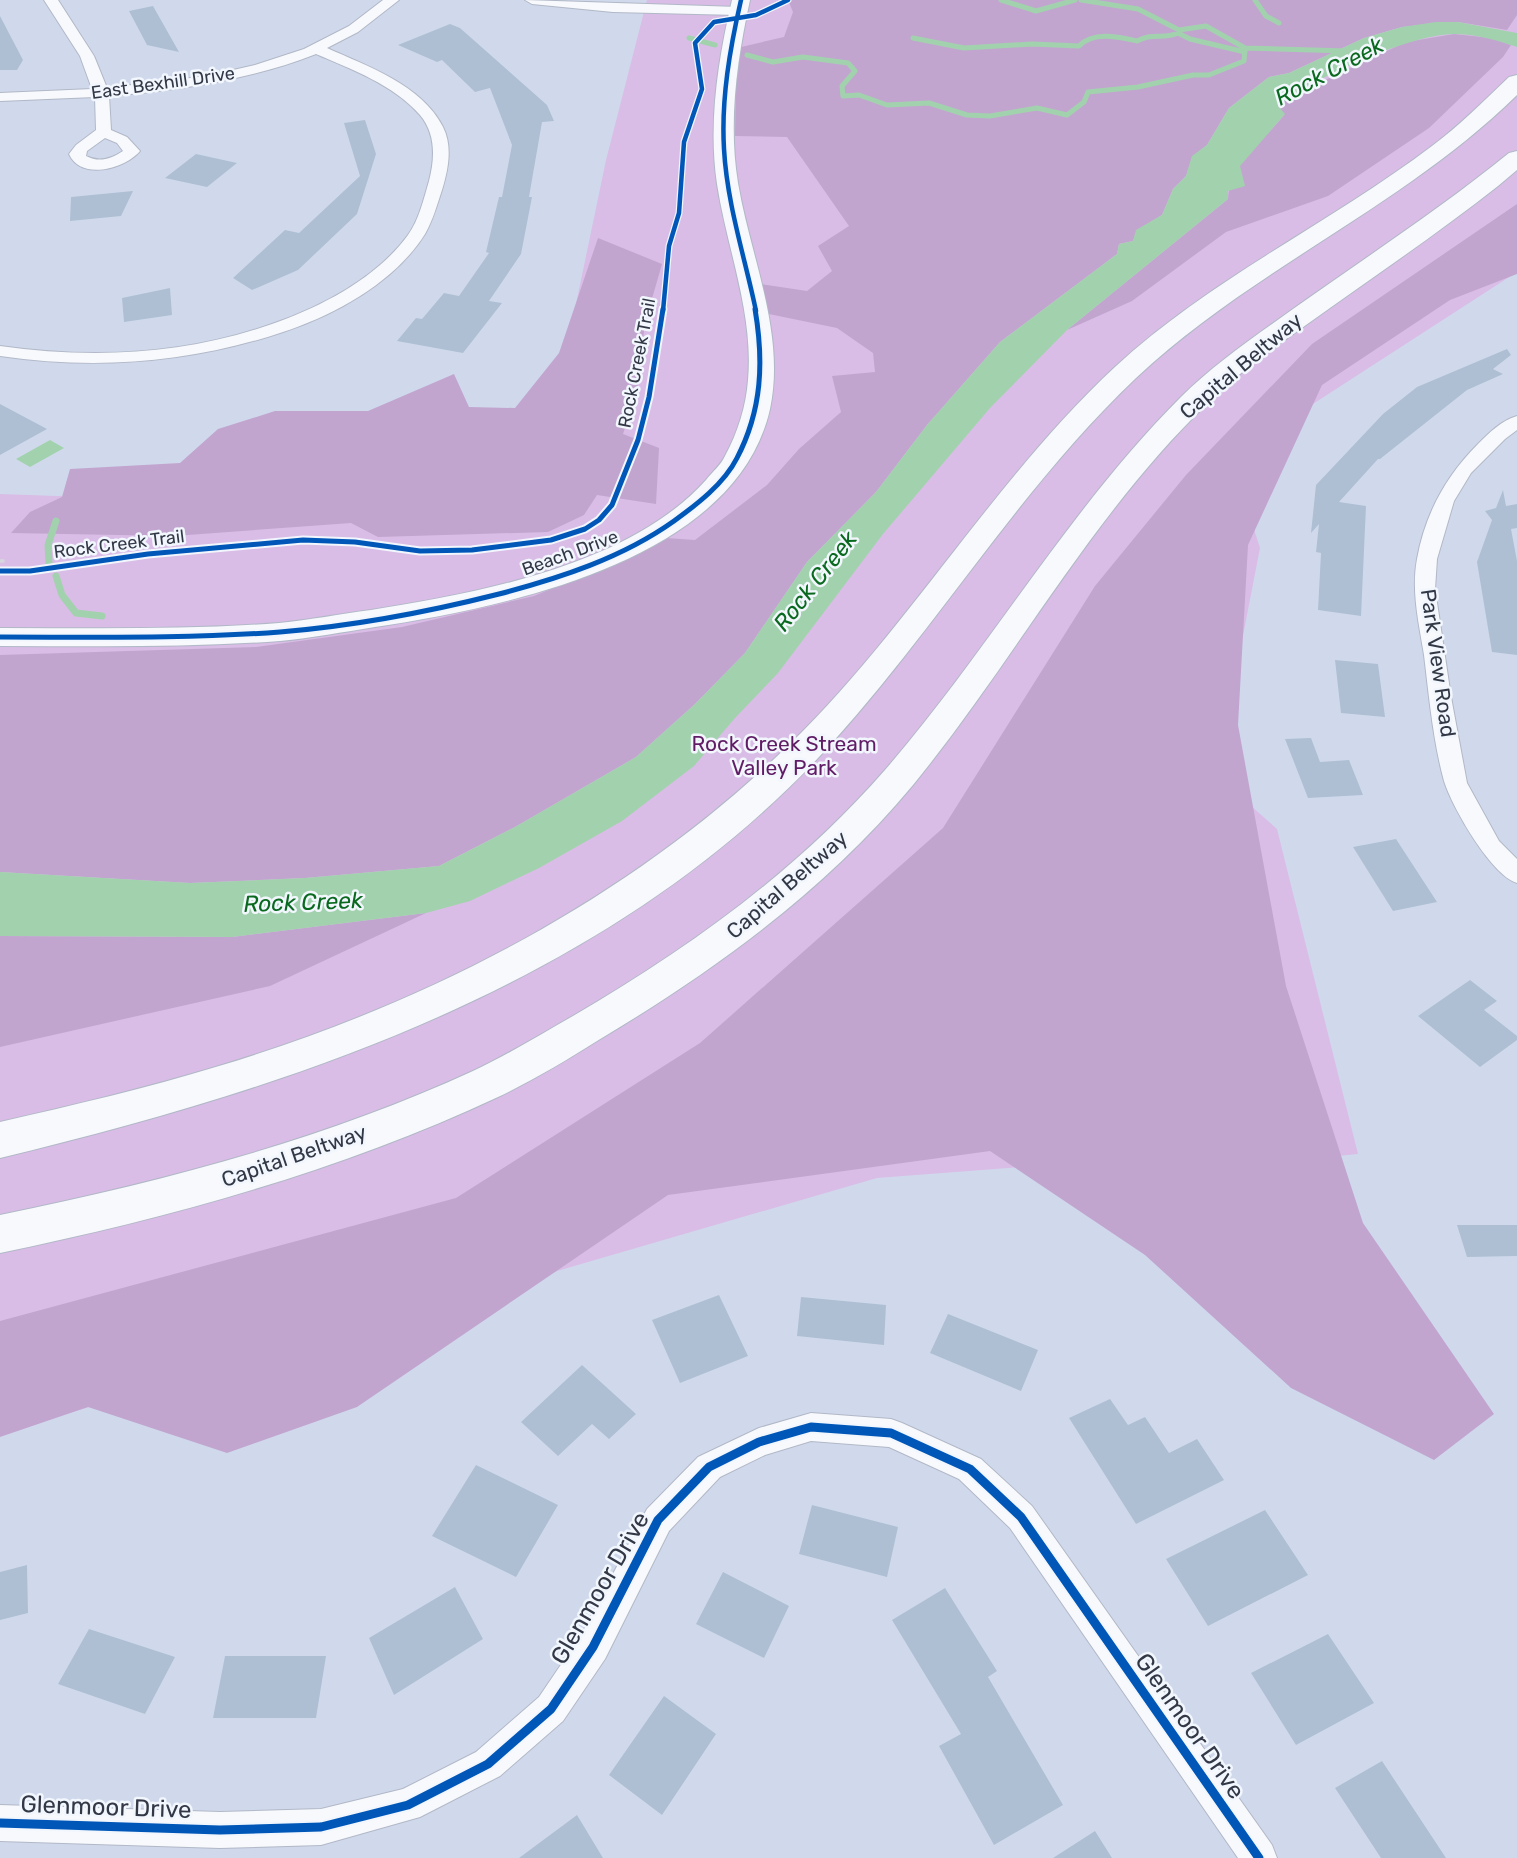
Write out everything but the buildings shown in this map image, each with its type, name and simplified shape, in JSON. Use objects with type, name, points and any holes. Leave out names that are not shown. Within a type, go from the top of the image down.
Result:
[{"type":"highway","points":[[0,1140],[68,1126],[210,1087],[335,1044],[451,996],[580,926],[662,872],[750,802],[815,740],[881,664],[1075,421],[1129,369],[1186,323],[1259,271],[1452,143],[1517,82]]},
{"type":"highway","name":"Capital Beltway","points":[[0,1234],[75,1219],[225,1181],[363,1134],[493,1081],[637,999],[735,932],[828,855],[898,779],[1104,503],[1147,449],[1192,401],[1249,354],[1446,213],[1517,158]]},
{"type":"street","points":[[51,0],[84,52],[102,94],[104,132]]},
{"type":"street","name":"East Bexhill Drive","points":[[0,97],[102,94],[229,76],[317,49],[358,27],[392,0]]},
{"type":"street","points":[[532,0],[613,8],[740,6]]},
{"type":"street","name":"Beach Drive","points":[[0,637],[279,632],[416,613],[495,596],[591,565],[658,533],[689,510],[720,482],[744,446],[756,411],[760,378],[756,318],[724,151],[726,99],[740,6]]},
{"type":"street","points":[[0,351],[24,356],[82,360],[157,356],[202,348],[265,333],[326,309],[354,294],[390,267],[414,239],[425,218],[438,179],[441,144],[429,118],[414,100],[373,74],[317,49]]},
{"type":"street","name":"Park View Road","points":[[1517,422],[1498,435],[1463,470],[1444,501],[1427,559],[1425,589],[1440,697],[1456,783],[1490,847],[1517,874]]},
{"type":"street","name":"Glenmoor Drive","points":[[0,1823],[220,1830],[321,1827],[408,1805],[488,1764],[551,1709],[593,1647],[658,1520],[709,1467],[759,1442],[811,1427],[891,1433],[970,1469],[1021,1517],[1259,1858]]},
{"type":"path","points":[[0,561],[7,561]]},
{"type":"green space","name":"Rock Creek Stream Valley Park","points":[[647,0],[1517,0],[1517,272],[1231,457],[1260,548],[1216,775],[1277,829],[1358,1154],[1061,1183],[1060,1164],[877,1178],[0,1433],[0,494],[58,496],[307,487],[522,413],[566,352],[606,160]]},
{"type":"shaded area","points":[[788,0],[1517,0],[1517,15],[1507,30],[1458,22],[1402,27],[1364,38],[1289,73],[1269,77],[1229,108],[1207,145],[1192,157],[1186,176],[1173,189],[1162,215],[1137,230],[1133,241],[1119,244],[1117,254],[1000,342],[927,425],[876,492],[807,562],[745,653],[695,704],[636,757],[515,827],[439,866],[305,878],[190,883],[0,872],[0,655],[256,647],[402,627],[534,596],[624,559],[666,538],[695,540],[767,485],[799,449],[841,412],[832,376],[875,372],[873,353],[837,328],[764,313],[761,284],[807,291],[832,271],[818,246],[849,226],[787,137],[735,136],[736,73],[741,47],[784,37],[793,12]]},
{"type":"shaded area","points":[[1454,34],[1492,38],[1511,45],[1503,57],[1429,128],[1328,196],[1226,232],[1132,301],[1067,330],[1228,199],[1230,186],[1241,163],[1284,115],[1278,106],[1291,96],[1406,42]]},
{"type":"shaded area","points":[[1517,204],[1517,274],[1450,300],[1322,385],[1248,545],[1238,725],[1286,986],[1363,1223],[1494,1414],[1434,1460],[1291,1388],[1145,1255],[990,1151],[668,1195],[357,1407],[227,1453],[88,1407],[0,1437],[0,1321],[456,1198],[700,1043],[943,828],[1095,586],[1186,475],[1312,344]]},
{"type":"shaded area","points":[[598,238],[662,264],[645,323],[637,391],[623,434],[659,448],[656,504],[597,495],[584,515],[548,532],[378,537],[351,523],[174,536],[11,533],[30,512],[62,497],[70,469],[180,463],[218,429],[275,411],[368,411],[454,374],[469,407],[515,408],[559,353]]},
{"type":"shaded area","points":[[426,913],[270,986],[0,1047],[0,936],[232,937]]},
{"type":"water","name":"Rock Creek","points":[[1458,22],[1517,33],[1517,47],[1470,35],[1434,36],[1388,50],[1337,71],[1278,106],[1285,114],[1240,166],[1245,186],[1228,191],[1228,199],[1067,330],[990,408],[883,534],[778,673],[694,766],[622,821],[539,868],[470,901],[426,913],[232,937],[0,936],[0,872],[190,883],[305,878],[439,866],[515,827],[636,757],[695,704],[745,653],[807,562],[876,492],[927,425],[1000,342],[1117,254],[1119,244],[1133,241],[1136,230],[1162,215],[1173,189],[1186,176],[1192,156],[1207,145],[1229,108],[1269,77],[1289,73],[1364,38],[1402,27]]},
{"type":"water","points":[[50,440],[64,448],[30,467],[16,459]]},
{"type":"waterway","points":[[1001,0],[1036,11],[1075,0]]},
{"type":"waterway","points":[[1081,0],[1138,9],[1179,30],[1206,26],[1245,48]]},
{"type":"waterway","points":[[1255,0],[1266,16],[1279,23]]},
{"type":"waterway","points":[[913,38],[964,48],[1032,44],[1079,46],[1099,37],[1137,41],[1178,33],[1190,39],[1245,52]]},
{"type":"waterway","points":[[689,38],[715,45]]},
{"type":"waterway","points":[[1245,48],[1347,51]]},
{"type":"waterway","points":[[747,55],[773,62],[803,57],[848,63],[855,71],[842,86],[843,96],[859,95],[887,105],[929,103],[967,115],[990,116],[1037,108],[1067,115],[1084,102],[1088,92],[1138,87],[1193,75],[1209,75],[1244,61],[1245,52]]},
{"type":"waterway","points":[[49,563],[48,545],[56,521]]},
{"type":"waterway","points":[[56,576],[62,595],[76,613],[102,616]]},
{"type":"cycle path","points":[[0,637],[172,636],[276,632],[473,601],[534,585],[595,564],[651,537],[700,502],[736,461],[757,410],[761,377],[756,312],[734,215],[724,150],[728,74],[741,0]]},
{"type":"cycle path","name":"Rock Creek Trail","points":[[0,571],[30,571],[148,554],[303,540],[355,542],[420,551],[472,550],[551,540],[585,529],[599,520],[612,505],[627,470],[649,397],[666,292],[669,246],[679,213],[684,142],[702,89],[695,43],[714,22],[756,15],[788,0]]},
{"type":"cycle path","points":[[0,1823],[220,1830],[321,1827],[408,1805],[488,1764],[551,1709],[593,1647],[658,1520],[709,1467],[759,1442],[811,1427],[891,1433],[970,1469],[1021,1517],[1259,1858]]}]
